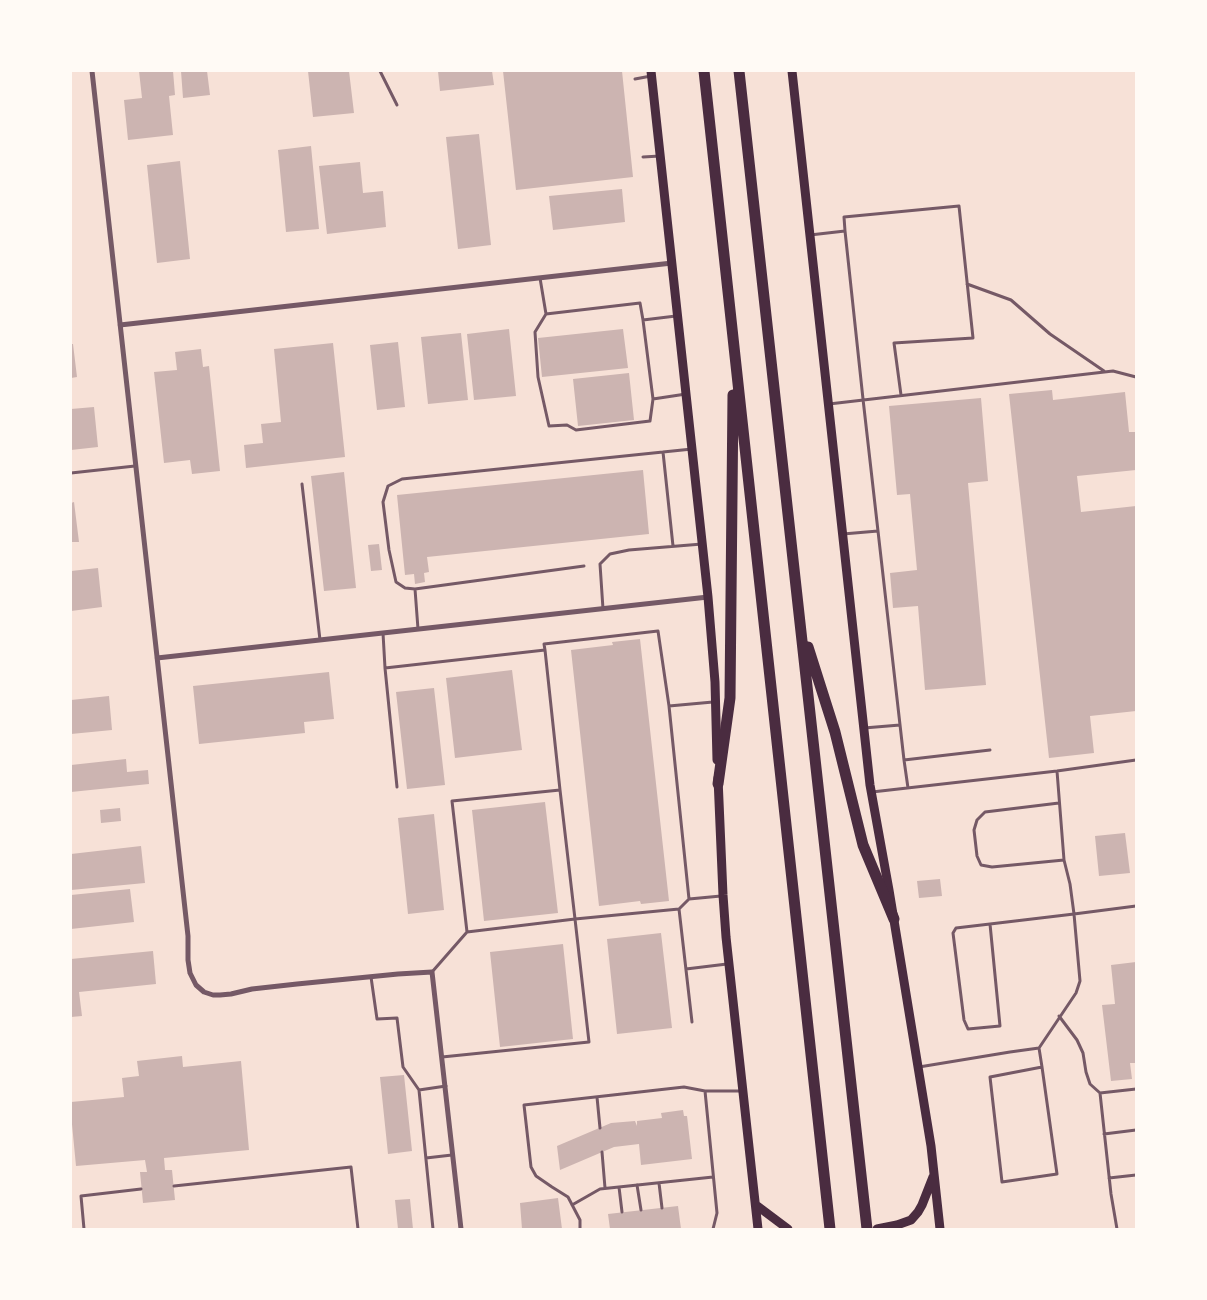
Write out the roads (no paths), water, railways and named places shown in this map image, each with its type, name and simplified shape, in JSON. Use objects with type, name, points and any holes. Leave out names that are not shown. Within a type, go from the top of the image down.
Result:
[{"type":"highway","points":[[704,71],[830,1229]]},
{"type":"highway","points":[[739,71],[867,1229]]},
{"type":"highway","points":[[718,784],[730,698],[734,343]]},
{"type":"highway","points":[[800,621],[835,732],[863,845],[894,919]]},
{"type":"main road","points":[[792,71],[871,792],[931,1146],[940,1229]]},
{"type":"main road","points":[[652,74],[708,597],[716,702],[723,895],[758,1229]]},
{"type":"main road","points":[[877,1229],[911,1220],[922,1206],[934,1174]]},
{"type":"main road","points":[[756,1205],[788,1229]]},
{"type":"street","points":[[92,71],[188,936],[190,973],[196,985],[208,994],[220,995],[371,977],[432,972],[461,1229]]},
{"type":"street","points":[[120,325],[673,263]]},
{"type":"street","points":[[157,658],[708,597]]},
{"type":"lane","points":[[380,71],[397,105]]},
{"type":"lane","points":[[635,78],[652,74]]},
{"type":"lane","points":[[643,157],[660,156]]},
{"type":"lane","points":[[900,395],[894,343],[973,338],[959,206],[844,217],[863,400],[908,788]]},
{"type":"lane","points":[[810,235],[845,231]]},
{"type":"lane","points":[[540,278],[546,314],[535,332],[538,378],[549,426],[567,425],[576,430],[650,421],[653,399],[640,303],[546,314]]},
{"type":"lane","points":[[967,284],[1011,300],[1050,334],[1105,372]]},
{"type":"lane","points":[[643,320],[678,316]]},
{"type":"lane","points":[[828,404],[1112,371],[1136,378]]},
{"type":"lane","points":[[653,399],[686,394]]},
{"type":"lane","points":[[584,566],[415,589],[404,588],[396,582],[389,550],[383,502],[388,486],[402,479],[692,449]]},
{"type":"lane","points":[[663,452],[673,546]]},
{"type":"lane","points":[[71,473],[136,466]]},
{"type":"lane","points":[[302,484],[320,640]]},
{"type":"lane","points":[[842,534],[878,531]]},
{"type":"lane","points":[[604,608],[600,564],[610,554],[628,550],[703,544]]},
{"type":"lane","points":[[415,589],[418,629]]},
{"type":"lane","points":[[442,1057],[589,1042],[544,644],[658,631],[669,706],[690,899]]},
{"type":"lane","points":[[383,633],[397,787]]},
{"type":"lane","points":[[385,668],[545,650]]},
{"type":"lane","points":[[669,706],[716,702]]},
{"type":"lane","points":[[864,728],[900,725]]},
{"type":"lane","points":[[904,760],[990,750]]},
{"type":"lane","points":[[871,792],[1136,760]]},
{"type":"lane","points":[[1042,1067],[990,1077],[1002,1182],[1057,1174],[1042,1067],[1038,1048],[1076,993],[1080,981],[1074,914],[1070,884],[1064,860],[1057,771]]},
{"type":"lane","points":[[467,932],[452,802],[560,790]]},
{"type":"lane","points":[[1059,803],[985,812],[977,820],[974,830],[977,856],[981,865],[992,867],[1064,860]]},
{"type":"lane","points":[[432,972],[467,932],[679,909],[690,899],[723,895]]},
{"type":"lane","points":[[990,924],[1000,1026],[968,1029],[964,1020],[953,933],[956,928],[1136,906]]},
{"type":"lane","points":[[679,909],[692,1022]]},
{"type":"lane","points":[[686,969],[729,964]]},
{"type":"lane","points":[[371,977],[378,1019],[397,1018],[403,1067],[419,1090],[433,1229]]},
{"type":"lane","points":[[1059,1016],[1077,1040],[1083,1052],[1090,1084],[1100,1093],[1109,1178],[1117,1229]]},
{"type":"lane","points":[[918,1068],[1038,1048]]},
{"type":"lane","points":[[419,1090],[446,1086]]},
{"type":"lane","points":[[580,1229],[580,1220],[568,1197],[536,1176],[531,1167],[524,1105],[684,1087],[704,1091],[744,1091]]},
{"type":"lane","points":[[1100,1093],[1136,1089]]},
{"type":"lane","points":[[704,1091],[717,1213],[713,1229]]},
{"type":"lane","points":[[597,1097],[600,1128]]},
{"type":"lane","points":[[1104,1134],[1136,1130]]},
{"type":"lane","points":[[602,1152],[605,1188]]},
{"type":"lane","points":[[426,1158],[453,1155]]},
{"type":"lane","points":[[174,1186],[351,1167],[358,1229]]},
{"type":"lane","points":[[1109,1178],[1136,1176]]},
{"type":"lane","points":[[572,1205],[605,1188],[713,1177]]},
{"type":"lane","points":[[659,1183],[662,1208]]},
{"type":"lane","points":[[637,1185],[641,1210]]},
{"type":"lane","points":[[619,1187],[622,1212]]},
{"type":"lane","points":[[84,1229],[80,1196],[142,1189]]}]
